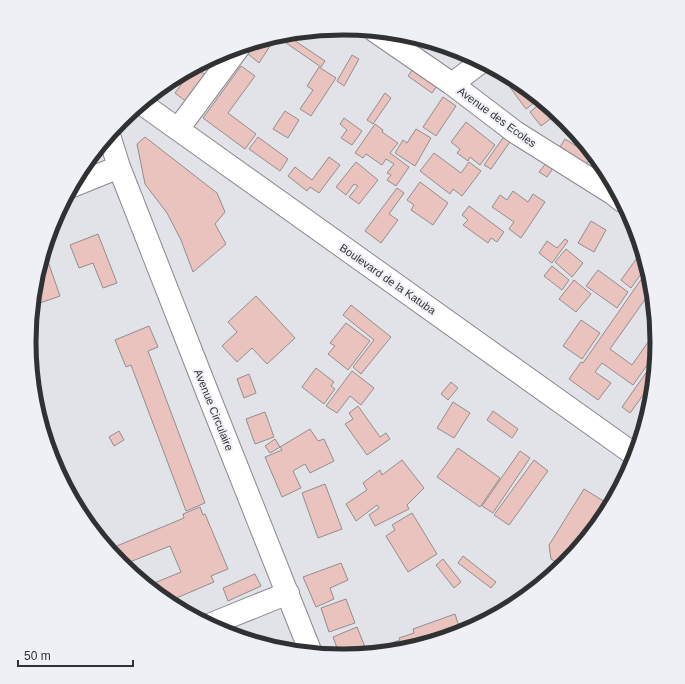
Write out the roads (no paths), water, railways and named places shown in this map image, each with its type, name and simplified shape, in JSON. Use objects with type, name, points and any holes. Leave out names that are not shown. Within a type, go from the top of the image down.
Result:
[{"type":"street","name":"Avenue des Ecoles","points":[[385,38],[452,84],[515,132],[609,191]]},
{"type":"street","points":[[178,129],[233,55]]},
{"type":"street","points":[[452,84],[476,66]]},
{"type":"street","name":"Boulevard de la Katuba","points":[[146,106],[629,451]]},
{"type":"street","name":"Avenue Circulaire","points":[[110,142],[309,647]]},
{"type":"street","points":[[80,183],[119,167]]},
{"type":"street","points":[[216,622],[288,593]]}]
